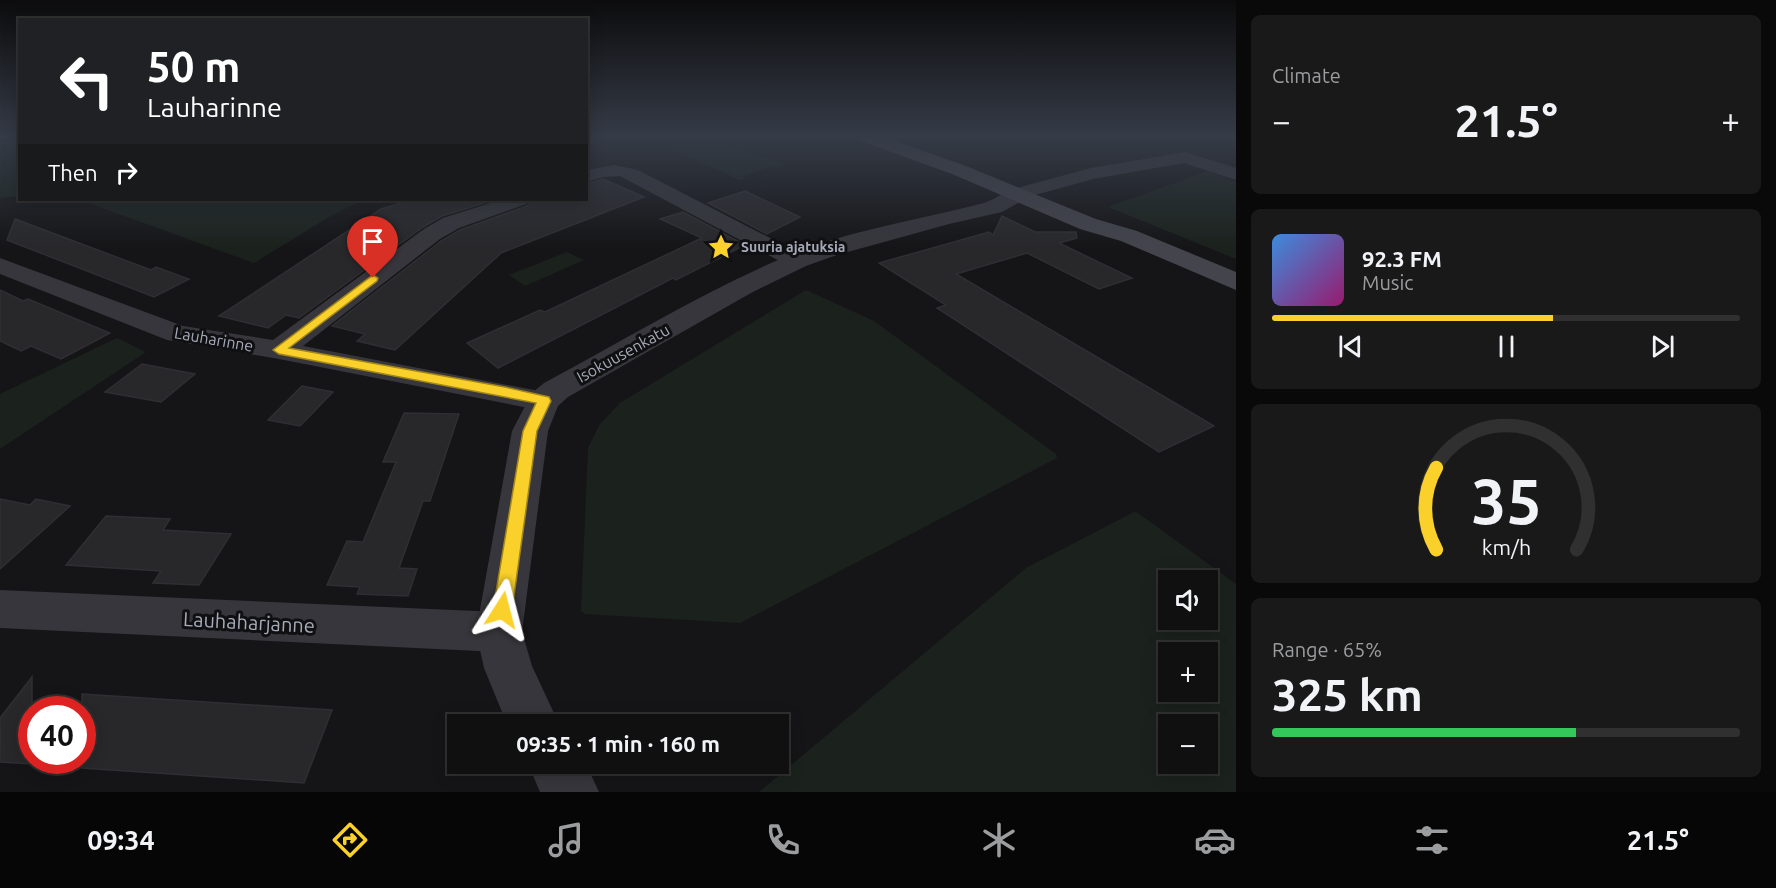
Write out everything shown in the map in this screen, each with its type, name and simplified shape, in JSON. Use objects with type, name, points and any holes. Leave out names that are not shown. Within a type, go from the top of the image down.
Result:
[{"type":"main road","points":[[969,174],[1088,224],[1129,236],[1236,282]]},
{"type":"main road","points":[[1088,224],[1115,240],[1236,294]]},
{"type":"street","points":[[630,174],[797,261]]},
{"type":"street","points":[[1017,194],[1091,174]]},
{"type":"street","name":"Isokuusenkatu","points":[[528,714],[500,644],[499,632],[530,431],[544,401],[556,390],[742,287],[797,261],[828,250],[944,218],[994,207],[1017,194]]},
{"type":"street","points":[[279,350],[432,234],[451,223],[516,201]]},
{"type":"street","name":"Lauharinne","points":[[0,266],[168,331],[192,337],[279,350],[505,391],[544,401]]},
{"type":"street","name":"Lauhaharjanne","points":[[0,609],[499,632]]},
{"type":"street","points":[[561,774],[571,792]]},
{"type":"shaded area","points":[[0,174],[18,174],[18,196],[0,198]]},
{"type":"shaded area","points":[[727,174],[749,174],[742,176],[746,179],[740,180]]},
{"type":"shaded area","points":[[1200,174],[1216,174],[1236,182],[1236,259],[1108,207]]},
{"type":"shaded area","points":[[83,201],[361,201],[329,217],[254,263]]},
{"type":"shaded area","points":[[567,252],[584,260],[525,286],[509,275]]},
{"type":"shaded area","points":[[806,290],[874,321],[1056,454],[1057,458],[740,623],[585,614],[581,611],[588,448],[600,424],[620,403]]},
{"type":"shaded area","points":[[117,338],[146,352],[0,449],[0,394]]},
{"type":"shaded area","points":[[1134,512],[1217,570],[1158,570],[1158,630],[1218,630],[1218,571],[1236,584],[1236,792],[759,792],[780,774],[789,774],[789,767],[1026,568]]},
{"type":"building","points":[[603,179],[644,197],[501,253],[395,350],[357,341],[365,334],[332,326],[441,241],[460,230],[527,206],[530,201],[588,201],[588,183]]},
{"type":"building","points":[[745,191],[800,217],[767,234],[708,203]]},
{"type":"building","points":[[408,201],[491,201],[442,216],[423,227],[299,318],[286,315],[268,328],[219,316],[381,209]]},
{"type":"building","points":[[683,212],[745,245],[676,280],[673,278],[498,368],[467,343],[540,310],[545,312],[702,238],[660,219]]},
{"type":"building","points":[[1002,216],[1035,232],[1076,232],[1077,238],[1059,243],[1132,278],[1099,289],[1027,253],[956,274],[1214,426],[1159,452],[937,308],[946,305],[879,263],[989,232],[993,235]]},
{"type":"building","points":[[15,219],[151,270],[156,267],[189,279],[154,297],[7,240]]},
{"type":"building","points":[[0,290],[23,301],[28,299],[110,333],[61,359],[31,346],[21,351],[0,341]]},
{"type":"building","points":[[142,364],[195,374],[161,402],[105,392]]},
{"type":"building","points":[[302,386],[333,392],[300,426],[268,420]]},
{"type":"building","points":[[404,413],[459,414],[430,501],[423,501],[399,568],[417,569],[408,596],[357,594],[360,587],[327,585],[347,541],[363,542],[396,462],[383,462]]},
{"type":"building","points":[[0,499],[30,505],[36,499],[70,506],[0,569]]},
{"type":"building","points":[[106,516],[170,519],[163,530],[231,534],[199,585],[153,583],[161,571],[66,565]]},
{"type":"building","points":[[32,677],[32,696],[18,696],[18,763],[0,762],[0,718]]},
{"type":"building","points":[[82,694],[332,710],[304,783],[96,769],[96,696],[82,696]]},
{"type":"place","name":"Suuria ajatuksia","points":[[721,247]]},
{"type":"route","points":[[373,278],[279,350],[505,391],[544,401],[530,431],[502,610]]}]
